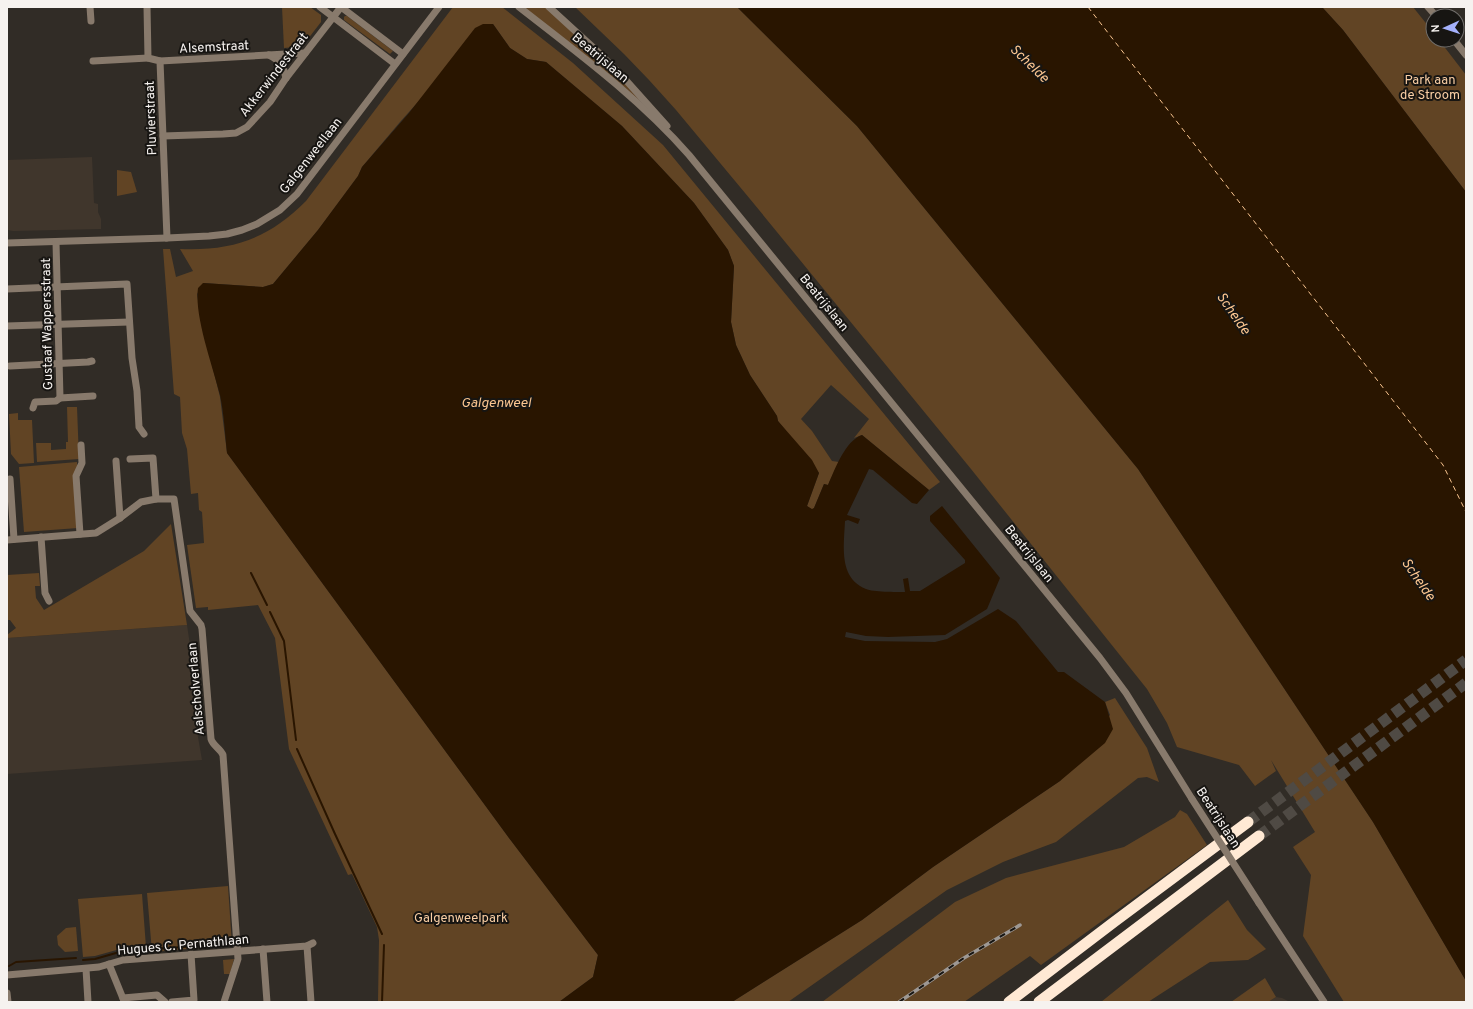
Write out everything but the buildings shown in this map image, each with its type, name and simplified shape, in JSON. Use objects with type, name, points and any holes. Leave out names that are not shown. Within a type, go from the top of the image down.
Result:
[{"type":"highway","points":[[1009,1002],[1248,822]]},
{"type":"highway","points":[[1039,1002],[1259,836]]},
{"type":"street","points":[[90,7],[91,21]]},
{"type":"street","points":[[147,7],[148,58]]},
{"type":"street","points":[[320,7],[395,64]]},
{"type":"street","points":[[341,7],[403,54]]},
{"type":"street","name":"Akkerwindestraat","points":[[163,136],[223,134],[236,132],[247,127],[270,102],[286,78],[341,7]]},
{"type":"street","name":"Galgenweellaan","points":[[7,243],[209,236],[242,230],[257,224],[280,210],[298,194],[439,7]]},
{"type":"street","name":"Beatrijslaan","points":[[519,7],[604,74],[639,105],[681,146]]},
{"type":"street","name":"Beatrijslaan","points":[[549,7],[624,78],[668,128],[681,146],[1100,658],[1126,693],[1192,799],[1324,1002]]},
{"type":"street","name":"Alsemstraat","points":[[160,61],[305,53]]},
{"type":"street","points":[[269,55],[279,60],[286,78]]},
{"type":"street","points":[[93,60],[148,58],[160,61]]},
{"type":"street","name":"Pluvierstraat","points":[[160,61],[167,238]]},
{"type":"street","name":"Gustaaf Wappersstraat","points":[[33,408],[35,402],[56,401],[60,398],[56,242]]},
{"type":"street","points":[[7,289],[127,284],[132,358],[137,391],[139,427],[144,434]]},
{"type":"street","points":[[7,326],[129,322]]},
{"type":"street","points":[[10,366],[88,362],[92,360]]},
{"type":"street","points":[[60,398],[93,396]]},
{"type":"street","points":[[80,534],[76,476],[82,463],[81,445]]},
{"type":"street","points":[[10,479],[11,540],[96,533],[142,502],[156,499],[153,458],[130,460]]},
{"type":"street","points":[[116,461],[120,518]]},
{"type":"street","name":"Aalscholverlaan","points":[[156,499],[174,499],[190,611],[202,625],[211,739],[213,744],[223,755],[238,951],[238,962],[224,1002]]},
{"type":"street","points":[[41,537],[46,593],[49,601]]},
{"type":"street","name":"Hugues C. Pernathlaan","points":[[7,975],[99,967],[123,960],[310,944],[311,1002]]},
{"type":"street","points":[[263,949],[267,1002]]},
{"type":"street","points":[[172,1002],[196,1000],[191,954]]},
{"type":"street","points":[[109,964],[124,1000],[157,995],[165,1002]]},
{"type":"street","points":[[86,968],[88,1002]]},
{"type":"street","points":[[7,993],[8,1002]]},
{"type":"shaded area","points":[[92,157],[94,203],[98,204],[101,229],[8,230],[7,160]]},
{"type":"shaded area","points":[[187,625],[200,712],[194,714],[202,760],[7,774],[7,638]]},
{"type":"shaded area","points":[[1276,997],[1282,998],[1290,1002],[1268,1002]]},
{"type":"green space","points":[[282,7],[310,7],[321,15],[321,22],[304,44],[284,48]]},
{"type":"green space","name":"Galgenweelpark","points":[[453,7],[502,7],[573,63],[663,145],[940,482],[929,490],[862,435],[854,438],[869,419],[831,385],[801,419],[812,431],[832,461],[839,462],[828,485],[824,484],[814,508],[812,510],[807,506],[819,473],[778,421],[777,416],[750,375],[736,345],[731,322],[734,266],[728,250],[694,203],[622,126],[546,62],[527,59],[510,48],[493,24],[488,24],[400,122],[362,167],[358,176],[318,230],[273,284],[263,287],[204,283],[197,294],[201,321],[220,397],[227,453],[509,838],[598,955],[593,977],[559,1002],[378,1002],[379,940],[377,927],[352,874],[348,875],[289,749],[275,638],[258,605],[208,610],[208,607],[196,608],[187,545],[204,543],[202,512],[199,510],[198,493],[191,494],[187,449],[182,433],[180,397],[174,394],[163,249],[170,249],[176,277],[193,271],[180,249],[217,248],[249,240],[278,225],[292,214],[306,201]]},
{"type":"green space","points":[[523,7],[546,7],[640,98],[640,104]]},
{"type":"green space","points":[[575,7],[737,7],[857,126],[1138,469],[1373,822],[1466,981],[1466,1002],[1344,1002],[1303,936],[1311,875],[1293,847],[1315,832],[1271,760],[1276,771],[1255,786],[1239,765],[1177,747],[1167,723],[1147,689],[971,469],[676,110],[624,54]]},
{"type":"green space","name":"Park aan de Stroom","points":[[1322,7],[1413,7],[1425,22],[1425,48],[1445,48],[1466,75],[1466,192],[1343,30]]},
{"type":"green space","points":[[345,16],[393,51],[390,54],[344,20]]},
{"type":"green space","points":[[117,170],[131,172],[137,192],[117,196]]},
{"type":"green space","points":[[67,407],[77,407],[79,459],[37,462],[36,443],[51,443],[51,450],[66,449],[66,442],[68,442]]},
{"type":"green space","points":[[18,413],[18,420],[32,420],[34,463],[19,464],[11,454],[9,414]]},
{"type":"green space","points":[[77,462],[78,528],[24,532],[19,467]]},
{"type":"green space","points":[[171,524],[187,625],[7,638],[7,635],[16,628],[10,620],[7,620],[7,575],[39,573],[40,586],[35,586],[36,598],[44,610],[144,551]]},
{"type":"green space","points":[[1115,698],[1147,748],[1159,782],[1147,777],[1138,778],[1056,842],[1003,862],[947,890],[788,1002],[732,1002],[862,920],[933,867],[1060,781],[1110,715],[1105,702]]},
{"type":"green space","points":[[1180,810],[1187,814],[1207,845],[1041,965],[1030,956],[964,1002],[822,1002],[955,902],[1006,878],[1124,847],[1175,817]]},
{"type":"green space","points":[[228,886],[232,945],[152,952],[147,893]]},
{"type":"green space","points":[[142,894],[146,947],[120,949],[95,956],[83,957],[78,899]]},
{"type":"green space","points":[[1228,900],[1247,930],[1266,949],[1248,960],[1210,962],[1148,1002],[1101,1002]]},
{"type":"green space","points":[[76,927],[78,951],[65,952],[58,945],[57,936],[66,928]]},
{"type":"green space","points":[[234,959],[230,974],[224,974],[223,960]]},
{"type":"green space","points":[[1265,978],[1276,997],[1268,1002],[1231,1002]]},
{"type":"water","name":"Schelde","points":[[737,7],[1322,7],[1343,30],[1466,192],[1466,981],[1373,822],[1138,469],[857,126]]},
{"type":"water","name":"Galgenweel","points":[[483,24],[493,24],[510,48],[527,59],[546,62],[622,126],[694,203],[728,250],[734,266],[731,322],[736,345],[750,375],[777,416],[778,421],[812,460],[819,473],[807,506],[812,509],[814,508],[824,484],[828,485],[841,456],[850,443],[862,435],[929,490],[917,504],[912,503],[873,470],[869,469],[847,515],[860,519],[858,524],[848,520],[845,521],[845,560],[851,577],[857,584],[869,590],[905,592],[903,579],[908,578],[910,591],[920,591],[965,563],[965,560],[930,521],[930,516],[942,506],[1000,578],[987,609],[945,635],[888,637],[866,636],[846,632],[845,637],[865,641],[935,642],[947,639],[998,609],[1016,621],[1058,672],[1064,672],[1105,702],[1113,729],[1105,743],[1060,781],[933,867],[862,920],[732,1002],[559,1002],[593,977],[598,955],[509,838],[227,453],[220,395],[201,327],[198,288],[203,283],[263,287],[273,284],[318,230],[358,176],[362,167],[409,113],[475,28]]},
{"type":"waterway","points":[[251,573],[267,605]]},
{"type":"waterway","points":[[270,612],[284,641],[296,740]]},
{"type":"waterway","points":[[297,749],[382,934]]},
{"type":"waterway","points":[[152,949],[228,944]]},
{"type":"waterway","points":[[382,1002],[384,945]]},
{"type":"waterway","points":[[83,960],[95,959],[123,951],[146,950]]},
{"type":"waterway","points":[[9,966],[16,962],[76,958]]},
{"type":"ferry route","points":[[1088,7],[1443,465],[1466,512]]},
{"type":"tunnel","points":[[1248,822],[1466,660]]},
{"type":"tunnel","points":[[1259,836],[1466,683]]},
{"type":"railway","points":[[899,1002],[964,958],[1020,925]]}]
